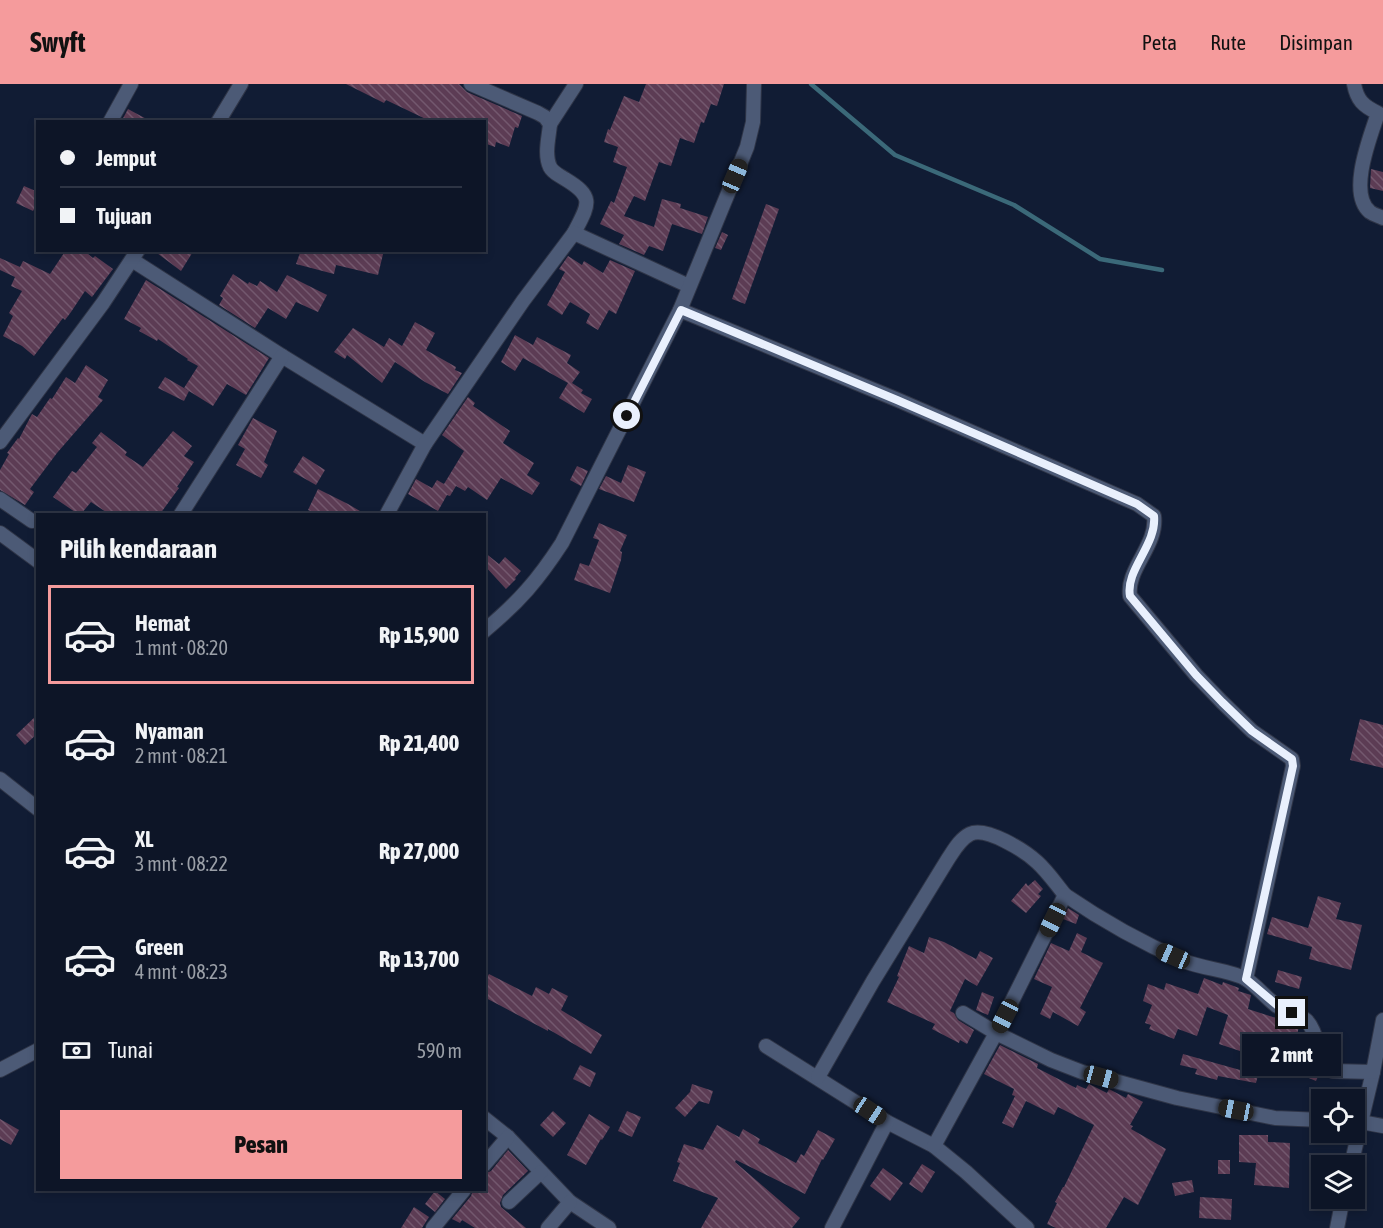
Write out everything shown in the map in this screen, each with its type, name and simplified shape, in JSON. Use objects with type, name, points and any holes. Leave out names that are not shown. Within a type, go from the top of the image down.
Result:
[{"type":"street","points":[[111,120],[131,84]]},
{"type":"street","points":[[219,120],[241,84]]},
{"type":"street","points":[[471,84],[529,108],[544,117],[550,124]]},
{"type":"street","points":[[388,513],[426,444],[523,301],[574,233],[586,206],[586,198],[579,188],[551,169],[547,152],[550,124],[576,84]]},
{"type":"street","points":[[486,629],[513,607],[542,574],[562,543],[681,310],[747,147],[753,122],[754,84]]},
{"type":"street","points":[[1354,84],[1357,97],[1365,106],[1381,113],[1363,157],[1361,194],[1369,211],[1383,219]]},
{"type":"street","points":[[574,233],[689,286]]},
{"type":"street","points":[[0,442],[103,303],[135,255],[282,356],[426,444]]},
{"type":"street","points":[[681,310],[1137,504],[1154,516],[1155,526],[1134,575],[1129,589],[1130,596],[1196,675],[1222,702],[1252,731],[1292,759],[1293,766],[1246,979]]},
{"type":"street","points":[[182,513],[282,356]]},
{"type":"street","points":[[0,499],[32,521]]},
{"type":"street","points":[[0,533],[36,560]]},
{"type":"street","points":[[0,779],[36,806]]},
{"type":"street","points":[[818,1077],[873,981],[948,859],[960,842],[970,834],[987,833],[1020,850],[1042,867],[1065,895],[1100,918],[1142,942],[1188,962],[1246,979],[1279,1007],[1307,1021],[1323,1062],[1328,1068],[1333,1071],[1373,1072]]},
{"type":"street","points":[[934,1146],[996,1033],[1065,895]]},
{"type":"street","points":[[963,1013],[996,1033],[1051,1060],[1082,1072],[1177,1098],[1275,1118],[1311,1120]]},
{"type":"street","points":[[1365,1099],[1373,1072],[1383,1020]]},
{"type":"street","points":[[766,1046],[887,1122],[934,1146],[1027,1228]]},
{"type":"street","points":[[0,1070],[36,1051]]},
{"type":"street","points":[[486,1120],[508,1137],[570,1202],[609,1228]]},
{"type":"street","points":[[831,1228],[887,1122]]},
{"type":"street","points":[[1365,1123],[1383,1126]]},
{"type":"street","points":[[486,1163],[508,1137]]},
{"type":"street","points":[[509,1202],[541,1172]]},
{"type":"street","points":[[433,1228],[463,1191]]},
{"type":"street","points":[[548,1228],[570,1202]]},
{"type":"street","points":[[1337,1228],[1341,1209]]},
{"type":"building","points":[[346,84],[459,84],[467,92],[522,116],[518,128],[515,127],[509,147],[496,142],[495,147],[486,144],[486,120],[428,120],[386,100],[384,103]]},
{"type":"building","points":[[646,84],[724,84],[717,106],[711,104],[704,123],[701,122],[694,143],[680,138],[671,166],[659,162],[645,201],[634,196],[624,216],[654,227],[662,199],[681,204],[680,208],[708,217],[702,234],[672,224],[663,251],[649,246],[644,255],[619,244],[624,235],[600,224],[611,201],[614,203],[627,167],[613,162],[618,147],[604,142],[608,129],[610,130],[624,96],[639,102]]},
{"type":"building","points":[[128,109],[148,120],[122,120]]},
{"type":"building","points":[[1371,169],[1383,172],[1383,191],[1370,188]]},
{"type":"building","points":[[24,186],[36,191],[36,206],[33,211],[16,203]]},
{"type":"building","points":[[766,204],[779,209],[745,304],[732,299]]},
{"type":"building","points":[[722,232],[728,235],[721,250],[715,248]]},
{"type":"building","points":[[65,252],[86,252],[113,269],[92,297],[85,291],[65,320],[63,318],[34,356],[22,346],[3,336],[13,316],[9,313],[22,291],[11,286],[15,277],[0,270],[0,258],[20,267],[23,261],[50,274]]},
{"type":"building","points":[[156,252],[193,252],[181,271]]},
{"type":"building","points":[[300,252],[384,252],[378,275],[336,265],[334,274],[296,264]]},
{"type":"building","points":[[568,256],[582,265],[584,261],[603,273],[610,260],[635,271],[616,314],[609,310],[598,330],[586,323],[590,314],[570,302],[562,315],[547,305],[565,272],[559,269]]},
{"type":"building","points":[[233,274],[248,284],[249,282],[257,286],[260,281],[277,292],[287,275],[327,295],[318,312],[296,302],[286,319],[268,308],[255,328],[219,305],[223,298],[220,296]]},
{"type":"building","points":[[146,280],[269,358],[246,395],[227,384],[213,406],[184,388],[198,366],[158,339],[157,341],[139,331],[141,328],[124,319]]},
{"type":"building","points":[[415,322],[435,333],[426,350],[456,367],[455,370],[462,373],[448,394],[395,362],[382,383],[347,355],[345,359],[334,352],[353,328],[384,347],[389,338],[402,346]]},
{"type":"building","points":[[515,335],[533,345],[537,337],[571,355],[567,363],[580,372],[572,383],[583,390],[581,393],[592,399],[584,413],[559,398],[568,383],[523,358],[515,371],[501,362]]},
{"type":"building","points":[[86,365],[108,380],[98,397],[103,400],[57,453],[30,489],[34,492],[25,505],[0,490],[0,470],[9,454],[7,453],[19,439],[32,414],[37,417],[66,377],[75,383]]},
{"type":"building","points":[[165,377],[189,391],[184,401],[158,388]]},
{"type":"building","points":[[468,397],[475,403],[473,406],[510,431],[503,443],[534,463],[527,475],[540,483],[532,495],[501,478],[487,500],[468,487],[465,491],[456,486],[450,496],[447,495],[438,511],[408,494],[416,479],[432,488],[437,480],[444,484],[464,451],[442,435]]},
{"type":"building","points":[[253,418],[277,431],[264,462],[268,465],[261,478],[236,465],[245,449],[238,445]]},
{"type":"building","points":[[173,431],[192,446],[184,456],[194,462],[161,513],[108,513],[91,502],[82,513],[77,513],[53,497],[72,471],[76,473],[97,447],[92,443],[101,432],[127,452],[125,455],[143,467]]},
{"type":"building","points":[[303,456],[325,470],[316,485],[293,472]]},
{"type":"building","points":[[628,465],[646,472],[634,502],[599,489],[606,476],[621,483]]},
{"type":"building","points":[[577,466],[588,471],[581,486],[570,480]]},
{"type":"building","points":[[318,489],[363,513],[315,513],[308,510]]},
{"type":"building","points":[[599,523],[627,535],[620,551],[622,552],[621,560],[610,593],[574,580],[580,563],[589,566],[599,540],[593,538]]},
{"type":"building","points":[[486,554],[499,564],[505,557],[521,571],[506,589],[486,567]]},
{"type":"building","points":[[36,716],[36,735],[25,745],[16,735]]},
{"type":"building","points":[[1360,719],[1383,725],[1383,768],[1350,760]]},
{"type":"building","points":[[1035,880],[1043,889],[1038,894],[1041,896],[1026,913],[1011,901],[1026,883],[1028,886]]},
{"type":"building","points":[[1318,896],[1341,903],[1336,919],[1362,925],[1351,970],[1309,959],[1312,947],[1267,934],[1272,917],[1308,928]]},
{"type":"building","points":[[1068,908],[1079,915],[1076,924],[1063,919]]},
{"type":"building","points":[[1077,933],[1087,938],[1081,952],[1103,963],[1080,1008],[1086,1012],[1078,1026],[1053,1012],[1050,1019],[1040,1014],[1052,987],[1034,979],[1051,943],[1069,951]]},
{"type":"building","points":[[929,937],[944,942],[976,959],[980,951],[993,958],[977,986],[965,979],[950,1011],[958,1020],[974,1030],[967,1044],[960,1040],[959,1043],[932,1029],[935,1024],[887,1002],[899,977],[897,976],[909,946],[924,953]]},
{"type":"building","points":[[1278,970],[1302,977],[1299,989],[1275,982]]},
{"type":"building","points":[[489,974],[532,996],[536,987],[549,994],[552,988],[568,996],[561,1010],[602,1035],[591,1054],[548,1029],[548,1031],[486,998],[486,979]]},
{"type":"building","points":[[1204,978],[1222,985],[1223,982],[1239,988],[1238,991],[1251,995],[1248,1009],[1279,1019],[1280,1017],[1299,1026],[1292,1057],[1269,1051],[1267,1060],[1219,1044],[1228,1015],[1207,1007],[1197,1036],[1178,1029],[1174,1039],[1149,1029],[1151,1025],[1145,1023],[1152,1005],[1143,1001],[1148,984],[1164,990],[1166,983],[1198,994]]},
{"type":"building","points":[[982,992],[994,997],[988,1015],[976,1010]]},
{"type":"building","points":[[1000,1045],[1038,1064],[1037,1068],[1076,1088],[1077,1085],[1086,1089],[1089,1084],[1107,1093],[1109,1089],[1126,1098],[1128,1094],[1143,1102],[1130,1125],[1133,1126],[1131,1129],[1166,1149],[1138,1205],[1124,1197],[1106,1228],[1056,1228],[1047,1224],[1057,1203],[1055,1202],[1094,1125],[1058,1107],[1054,1115],[1026,1101],[1013,1128],[1002,1123],[1015,1096],[1012,1095],[1014,1089],[984,1074]]},
{"type":"building","points":[[1183,1054],[1258,1075],[1256,1083],[1218,1076],[1217,1080],[1195,1074],[1197,1069],[1180,1065]]},
{"type":"building","points":[[1303,1059],[1314,1063],[1320,1072],[1316,1081],[1297,1073]]},
{"type":"building","points":[[580,1065],[596,1073],[590,1087],[573,1079]]},
{"type":"building","points":[[692,1084],[713,1091],[709,1104],[699,1101],[685,1117],[675,1108],[690,1092]]},
{"type":"building","points":[[553,1111],[566,1123],[553,1137],[540,1125]]},
{"type":"building","points":[[627,1111],[641,1117],[632,1137],[618,1131]]},
{"type":"building","points":[[589,1114],[610,1127],[586,1165],[567,1155]]},
{"type":"building","points":[[0,1119],[19,1130],[11,1145],[0,1139]]},
{"type":"building","points":[[717,1125],[739,1137],[743,1129],[760,1139],[758,1143],[796,1163],[801,1154],[804,1156],[818,1130],[835,1139],[822,1159],[805,1194],[736,1160],[735,1162],[800,1218],[792,1228],[701,1228],[718,1198],[673,1181],[684,1144],[703,1150]]},
{"type":"building","points":[[1239,1135],[1268,1135],[1268,1142],[1290,1143],[1289,1188],[1254,1185],[1256,1163],[1239,1162]]},
{"type":"building","points":[[508,1150],[528,1171],[503,1195],[500,1203],[501,1207],[526,1228],[475,1228],[462,1220],[460,1223],[452,1219],[473,1191],[486,1191],[486,1173],[491,1171]]},
{"type":"building","points":[[1218,1160],[1230,1160],[1230,1174],[1218,1174]]},
{"type":"building","points":[[922,1164],[935,1172],[922,1193],[909,1184]]},
{"type":"building","points":[[883,1168],[903,1183],[890,1201],[870,1186]]},
{"type":"building","points":[[1192,1180],[1194,1192],[1175,1196],[1172,1183]]},
{"type":"building","points":[[435,1191],[445,1199],[435,1212],[425,1204]]},
{"type":"building","points":[[1200,1197],[1232,1199],[1231,1220],[1199,1218]]},
{"type":"building","points":[[414,1207],[429,1217],[422,1228],[401,1228]]},
{"type":"waterway","points":[[811,84],[895,155],[1014,205],[1100,259],[1162,270]]},
{"type":"route","points":[[627,416],[681,310],[1137,504],[1154,516],[1155,526],[1134,575],[1129,589],[1130,596],[1196,675],[1222,702],[1252,731],[1292,759],[1293,766],[1246,979],[1279,1007],[1292,1013]]}]
